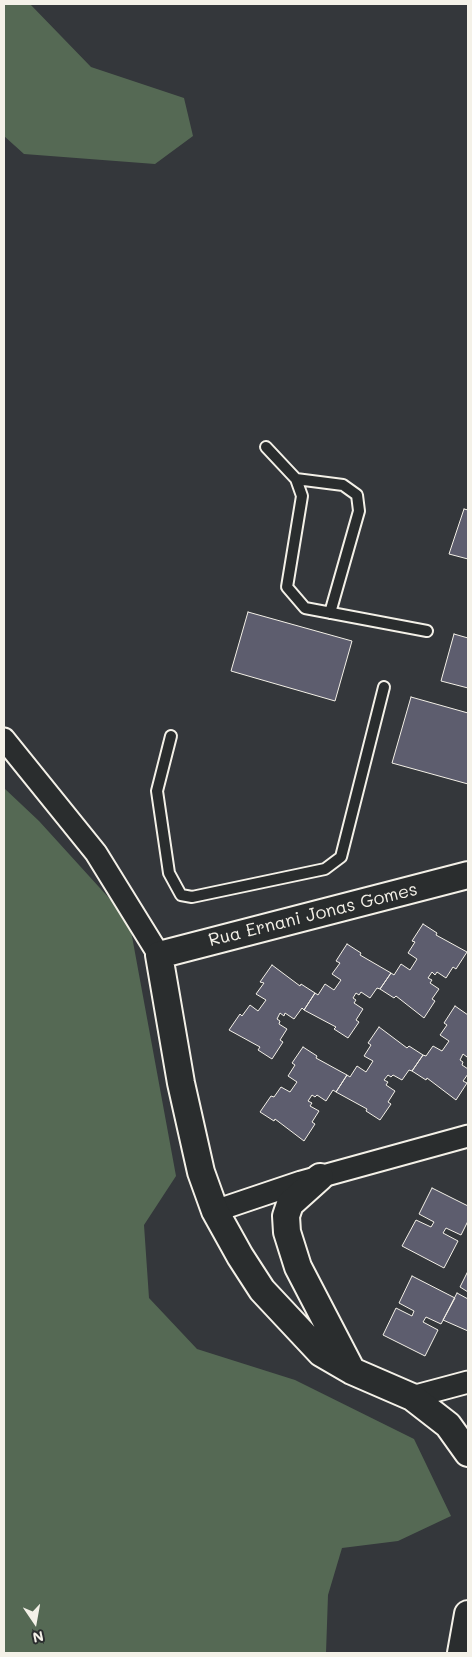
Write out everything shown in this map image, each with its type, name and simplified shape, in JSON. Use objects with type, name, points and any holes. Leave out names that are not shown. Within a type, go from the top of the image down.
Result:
[{"type":"street","points":[[4,739],[96,852],[159,955],[180,1084],[200,1172],[215,1211],[240,1256],[262,1290],[321,1353],[352,1371],[412,1397],[448,1425],[468,1453]]},
{"type":"street","name":"Rua Ernani Jonas Gomes","points":[[159,955],[468,875]]},
{"type":"street","points":[[215,1211],[320,1177],[468,1136]]},
{"type":"street","points":[[320,1177],[290,1204],[286,1216],[287,1232],[298,1267],[352,1371]]},
{"type":"street","points":[[412,1397],[468,1382]]},
{"type":"street","points":[[461,1653],[468,1614]]},
{"type":"lane","points":[[266,447],[296,480],[302,496],[287,587],[305,608],[427,631]]},
{"type":"lane","points":[[296,480],[343,485],[357,495],[359,511],[330,613]]},
{"type":"lane","points":[[171,736],[157,791],[169,873],[181,894],[192,897],[325,869],[341,857],[384,687]]},
{"type":"green space","points":[[4,4],[30,4],[91,67],[184,98],[193,136],[155,164],[24,154],[4,136]]},
{"type":"green space","points":[[4,788],[39,821],[129,920],[176,1176],[144,1225],[149,1298],[197,1349],[295,1380],[414,1439],[451,1516],[398,1541],[342,1548],[328,1595],[326,1653],[4,1653]]},
{"type":"building","points":[[464,509],[468,510],[468,559],[449,554]]},
{"type":"building","points":[[248,612],[352,641],[335,701],[231,671]]},
{"type":"building","points":[[454,634],[468,638],[468,688],[441,681]]},
{"type":"building","points":[[411,697],[468,713],[468,784],[392,763]]},
{"type":"building","points":[[423,924],[437,933],[436,935],[467,952],[456,969],[453,967],[446,978],[437,972],[435,975],[432,972],[428,978],[432,980],[430,983],[439,989],[432,999],[435,1001],[424,1018],[396,996],[394,998],[380,989],[391,973],[394,975],[401,964],[410,970],[417,959],[408,953],[415,942],[412,941]]},
{"type":"building","points":[[347,944],[361,953],[360,955],[391,973],[380,989],[377,988],[370,998],[361,992],[359,995],[356,993],[353,998],[356,1000],[354,1003],[363,1009],[356,1020],[359,1022],[348,1038],[334,1029],[336,1027],[304,1010],[315,993],[318,995],[325,984],[334,990],[341,980],[332,974],[340,963],[336,961]]},
{"type":"building","points":[[272,965],[300,986],[301,984],[315,993],[304,1010],[302,1008],[294,1019],[285,1013],[284,1016],[280,1013],[277,1019],[280,1021],[279,1024],[287,1029],[280,1040],[283,1042],[272,1059],[258,1050],[260,1047],[229,1030],[240,1014],[242,1016],[250,1005],[258,1011],[266,1000],[256,994],[264,983],[260,982]]},
{"type":"building","points":[[455,1006],[468,1015],[468,1055],[467,1057],[463,1054],[460,1060],[463,1062],[462,1065],[468,1069],[468,1074],[463,1081],[467,1083],[456,1100],[427,1078],[426,1080],[412,1071],[423,1055],[426,1056],[433,1046],[442,1051],[449,1041],[440,1035],[447,1025],[444,1023]]},
{"type":"building","points":[[379,1027],[407,1048],[409,1046],[423,1055],[412,1071],[409,1070],[402,1080],[393,1075],[391,1077],[388,1075],[384,1080],[388,1082],[386,1085],[395,1091],[388,1102],[391,1104],[380,1120],[366,1111],[367,1109],[336,1092],[347,1075],[350,1077],[357,1066],[366,1072],[373,1061],[364,1056],[371,1045],[368,1043]]},
{"type":"building","points":[[303,1047],[317,1056],[316,1058],[347,1075],[336,1092],[333,1090],[326,1101],[317,1095],[315,1097],[312,1095],[308,1101],[312,1103],[310,1106],[319,1111],[312,1122],[315,1124],[304,1141],[275,1119],[274,1121],[260,1112],[271,1096],[274,1097],[281,1087],[290,1092],[297,1082],[288,1076],[295,1065],[292,1063]]},
{"type":"building","points":[[432,1188],[468,1206],[468,1221],[461,1235],[446,1228],[443,1233],[458,1241],[444,1268],[402,1246],[416,1220],[431,1227],[434,1222],[419,1214]]},
{"type":"building","points":[[468,1271],[468,1292],[460,1287]]},
{"type":"building","points":[[412,1276],[455,1298],[441,1324],[426,1317],[423,1322],[438,1330],[425,1356],[383,1335],[396,1308],[412,1316],[414,1311],[399,1303]]},
{"type":"building","points":[[457,1293],[468,1299],[468,1331],[443,1320]]}]
